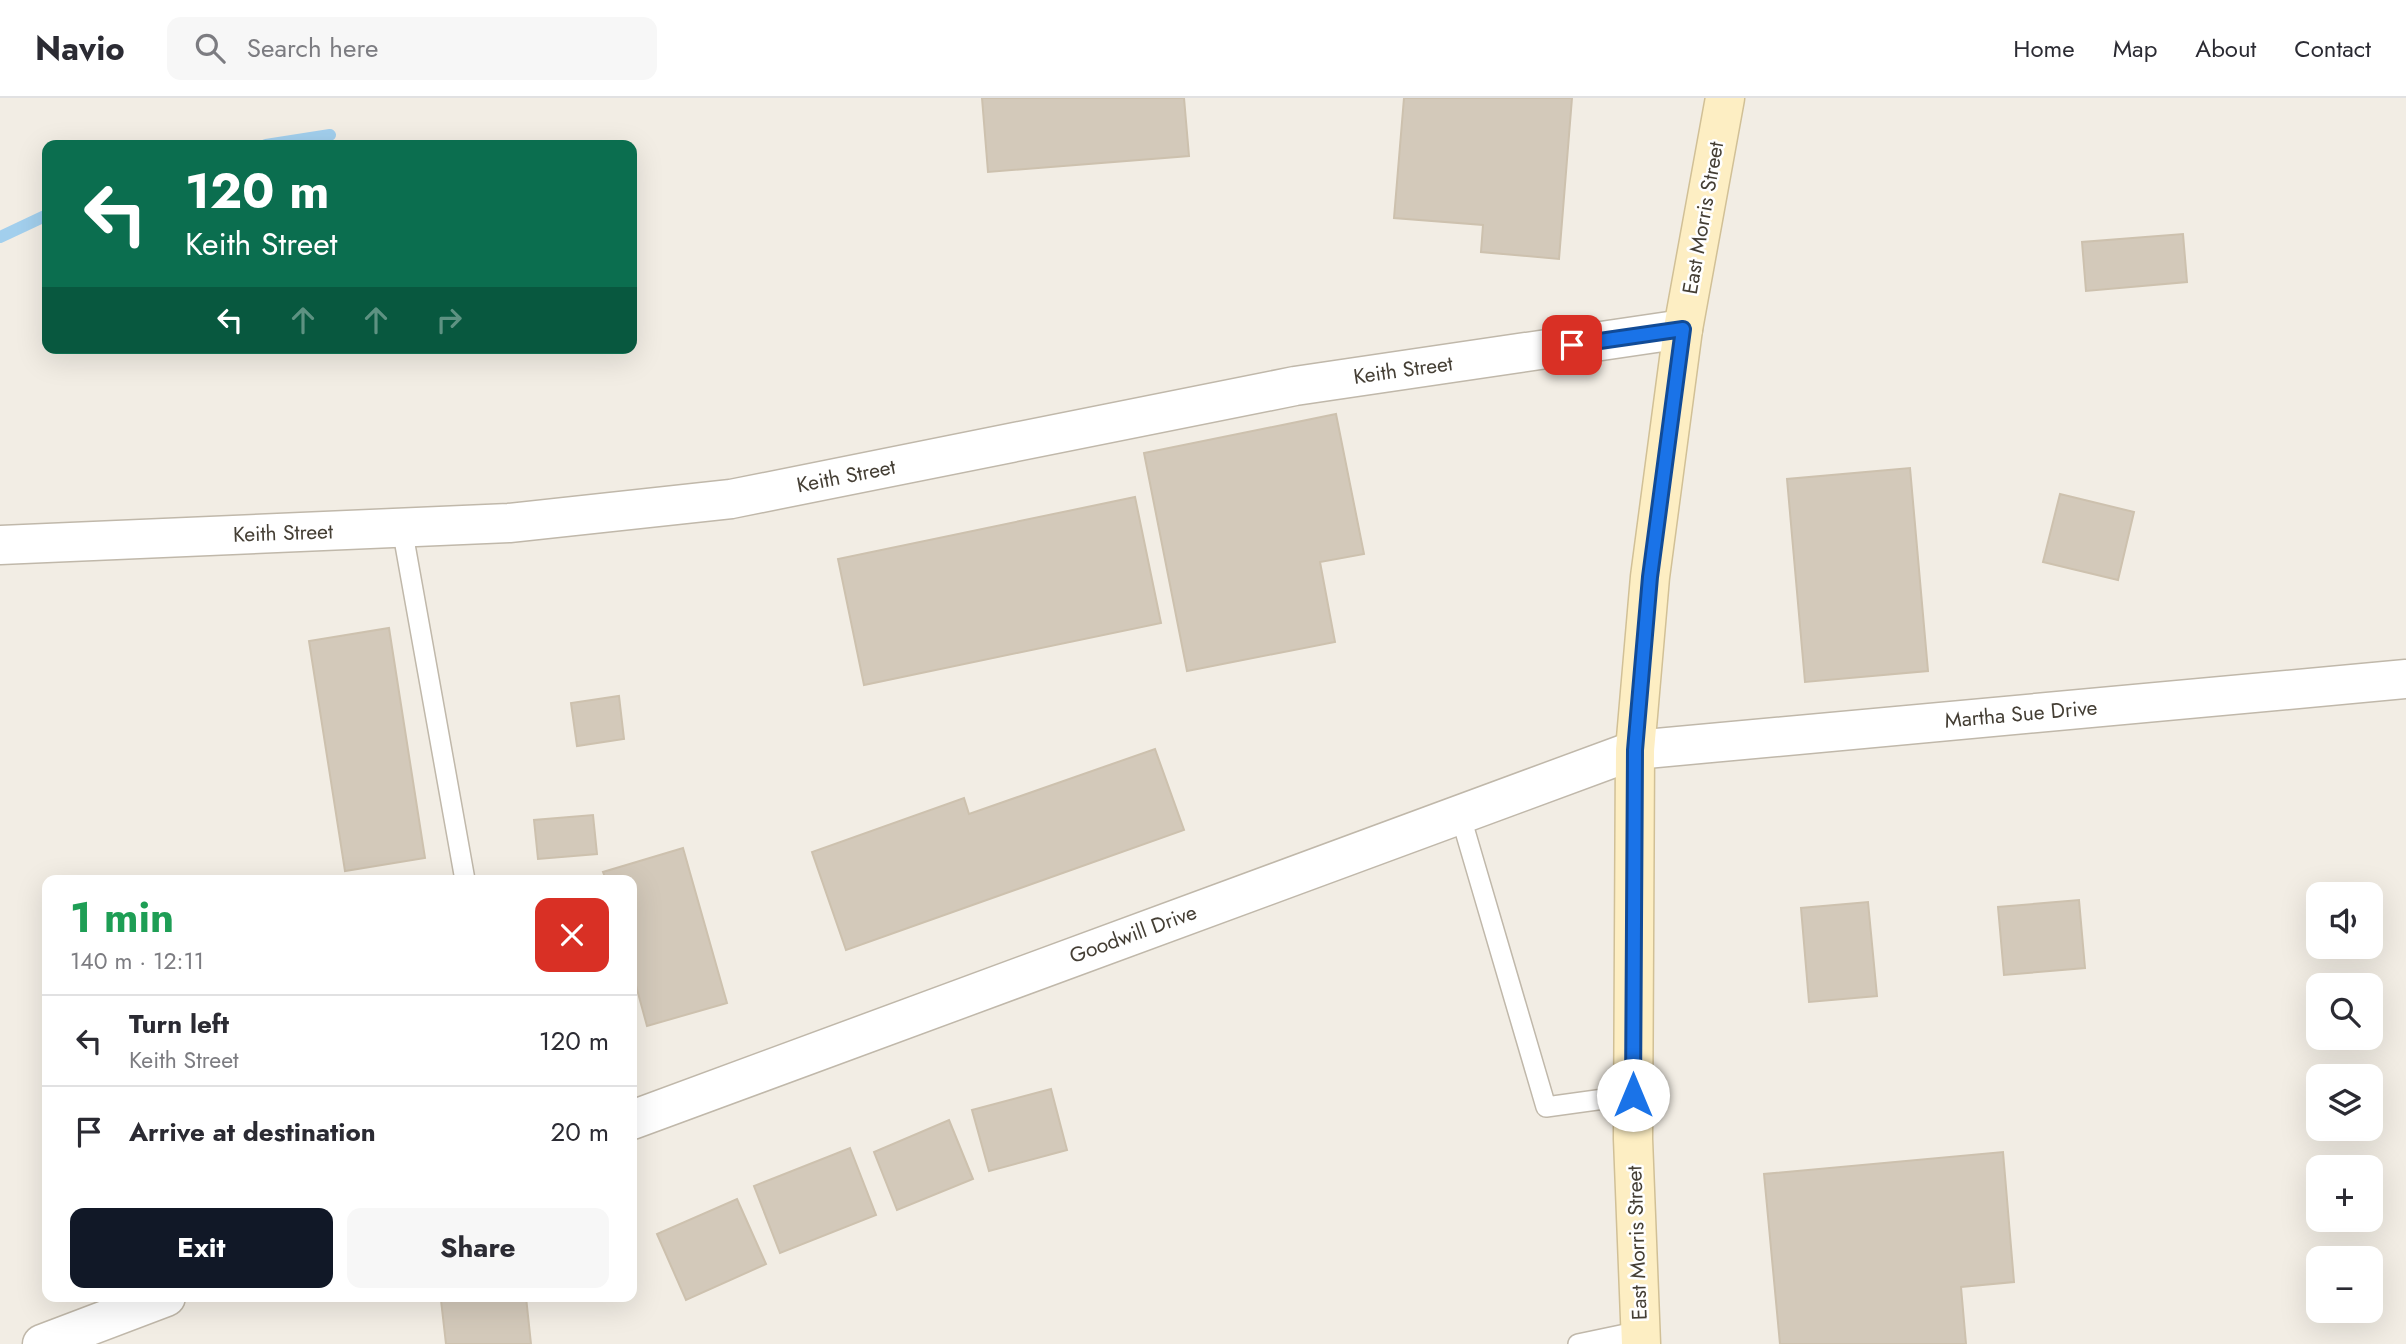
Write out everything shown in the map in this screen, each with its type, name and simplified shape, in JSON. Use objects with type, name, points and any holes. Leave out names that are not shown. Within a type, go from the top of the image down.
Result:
[{"type":"main road","name":"East Morris Street","points":[[1641,1337],[1633,1139],[1635,750],[1650,577],[1683,329],[1725,98]]},
{"type":"street","name":"Keith Street","points":[[0,545],[509,523],[731,499],[1295,386],[1683,329]]},
{"type":"street","name":"Martha Sue Drive","points":[[1635,750],[2406,679]]},
{"type":"street","name":"Goodwill Drive","points":[[637,1110],[1635,750]]},
{"type":"street","points":[[42,1344],[153,1302]]},
{"type":"lane","points":[[402,528],[464,875]]},
{"type":"lane","points":[[1460,814],[1546,1107],[1633,1095]]},
{"type":"lane","points":[[1578,1344],[1641,1337]]},
{"type":"building","points":[[982,98],[1184,98],[1189,156],[988,172]]},
{"type":"building","points":[[1404,98],[1572,98],[1559,259],[1481,252],[1483,225],[1394,218]]},
{"type":"building","points":[[2183,234],[2187,282],[2086,291],[2082,242]]},
{"type":"building","points":[[1336,414],[1364,554],[1320,562],[1335,642],[1187,671],[1144,453]]},
{"type":"building","points":[[1910,468],[1928,671],[1805,682],[1787,479]]},
{"type":"building","points":[[2060,494],[2134,512],[2118,580],[2043,562]]},
{"type":"building","points":[[1135,497],[1161,623],[864,685],[838,559]]},
{"type":"building","points":[[389,628],[425,858],[345,871],[309,641]]},
{"type":"building","points":[[619,696],[624,739],[577,746],[571,703]]},
{"type":"building","points":[[1155,749],[1184,830],[846,950],[812,852],[964,798],[969,814]]},
{"type":"building","points":[[593,815],[597,854],[538,859],[534,820]]},
{"type":"building","points":[[683,848],[727,1003],[647,1026],[637,989],[637,875],[604,875],[603,872]]},
{"type":"building","points":[[2079,900],[2085,968],[2004,975],[1998,907]]},
{"type":"building","points":[[1868,902],[1877,996],[1809,1002],[1801,908]]},
{"type":"building","points":[[1051,1089],[1067,1150],[989,1171],[972,1110]]},
{"type":"building","points":[[949,1120],[973,1179],[897,1210],[874,1152]]},
{"type":"building","points":[[850,1148],[876,1215],[780,1253],[754,1186]]},
{"type":"building","points":[[2003,1152],[2014,1282],[1961,1287],[1966,1344],[1780,1344],[1764,1174]]},
{"type":"building","points":[[737,1199],[766,1264],[686,1300],[657,1234]]},
{"type":"building","points":[[441,1302],[527,1302],[531,1344],[446,1344]]},
{"type":"waterway","points":[[298,140],[330,135]]},
{"type":"waterway","points":[[0,237],[42,217]]},
{"type":"route","points":[[1572,345],[1683,329],[1650,577],[1635,750],[1633,1095]]}]
